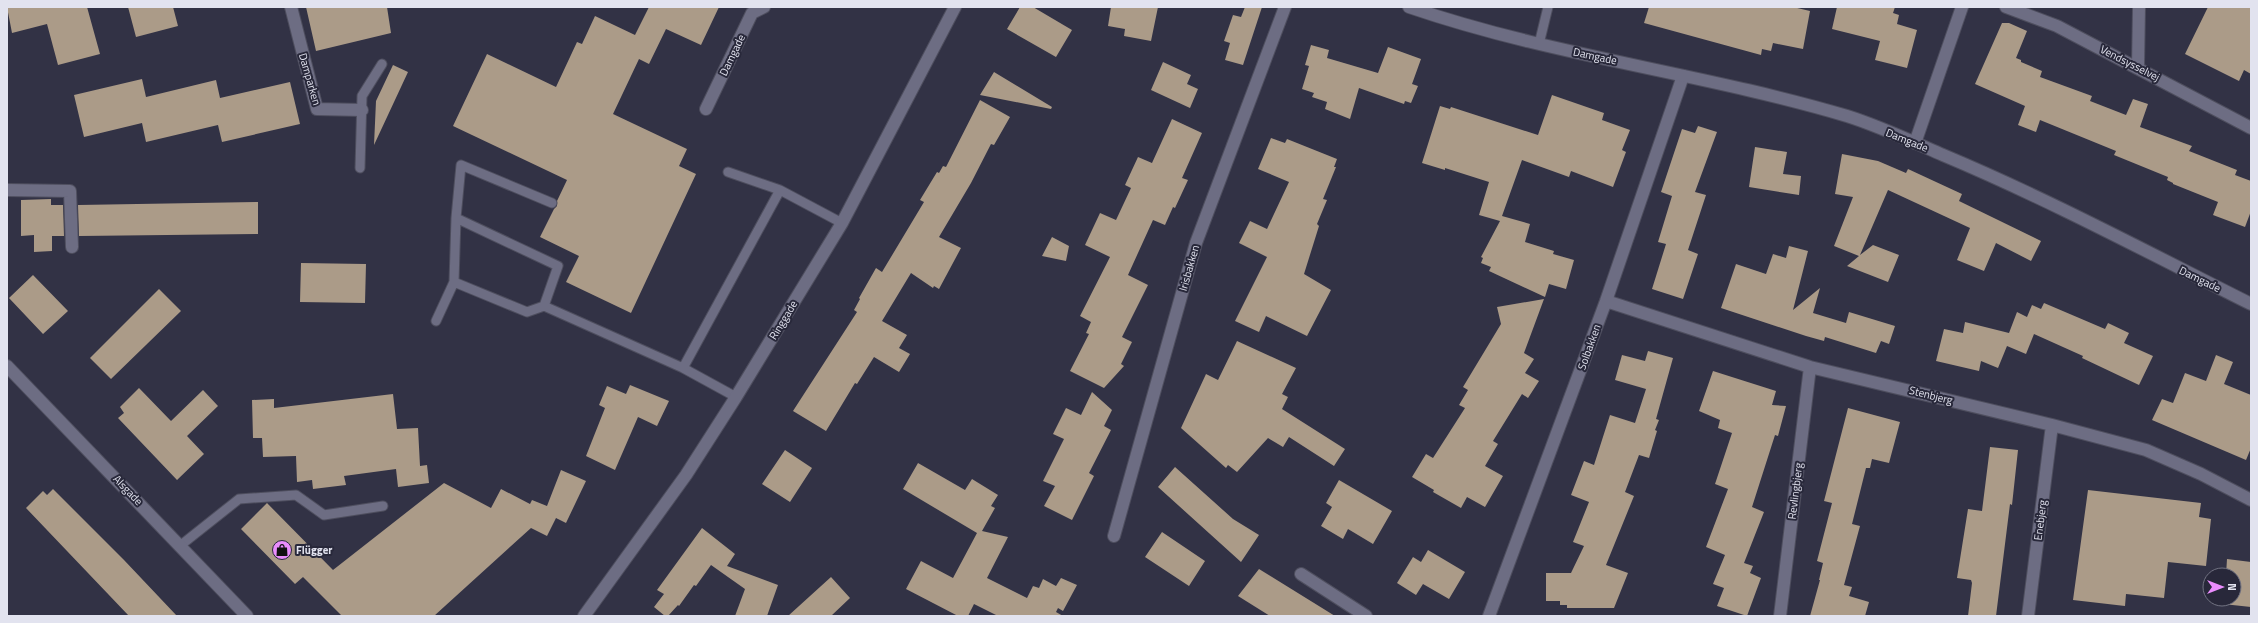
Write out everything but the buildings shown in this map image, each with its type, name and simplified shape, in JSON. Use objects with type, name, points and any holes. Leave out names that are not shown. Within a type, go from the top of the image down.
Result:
[{"type":"street","name":"Damparken","points":[[291,7],[317,110],[362,110]]},
{"type":"street","name":"Damgade","points":[[706,109],[752,13],[764,7]]},
{"type":"street","name":"Ringgade","points":[[584,616],[686,475],[736,397],[842,223],[955,7]]},
{"type":"street","name":"Irisbakken","points":[[1114,536],[1196,243],[1285,7]]},
{"type":"street","name":"Damgade","points":[[1409,7],[1458,24],[1539,44],[1683,76],[1849,117],[1990,174],[2251,304]]},
{"type":"street","points":[[1915,143],[1962,7]]},
{"type":"street","name":"Vendsysselvej","points":[[2006,7],[2057,26],[2138,67],[2251,128]]},
{"type":"street","points":[[2138,67],[2139,7]]},
{"type":"street","name":"Solbakken","points":[[1489,616],[1606,301],[1683,76]]},
{"type":"street","points":[[7,190],[70,191],[72,247]]},
{"type":"street","name":"Stenbjerg","points":[[1606,301],[1810,366],[2052,424],[2146,450],[2200,474],[2251,500]]},
{"type":"street","name":"Alsgade","points":[[7,366],[247,616]]},
{"type":"street","name":"Revlingbjerg","points":[[1780,616],[1810,366]]},
{"type":"street","name":"Enebjerg","points":[[2028,616],[2052,424]]},
{"type":"street","points":[[1300,574],[1366,616]]},
{"type":"lane","points":[[1539,44],[1548,7]]},
{"type":"lane","points":[[360,168],[362,96],[382,64]]},
{"type":"lane","points":[[436,321],[454,282],[456,218],[461,165],[552,203]]},
{"type":"lane","points":[[728,172],[780,190],[842,223]]},
{"type":"lane","points":[[683,368],[780,190]]},
{"type":"lane","points":[[456,218],[558,266],[544,306]]},
{"type":"lane","points":[[454,282],[527,312],[544,306],[683,368],[736,397]]},
{"type":"lane","points":[[180,545],[238,499],[296,495],[324,515],[383,506]]},
{"type":"place","name":"Flügger","points":[[282,550]]}]
